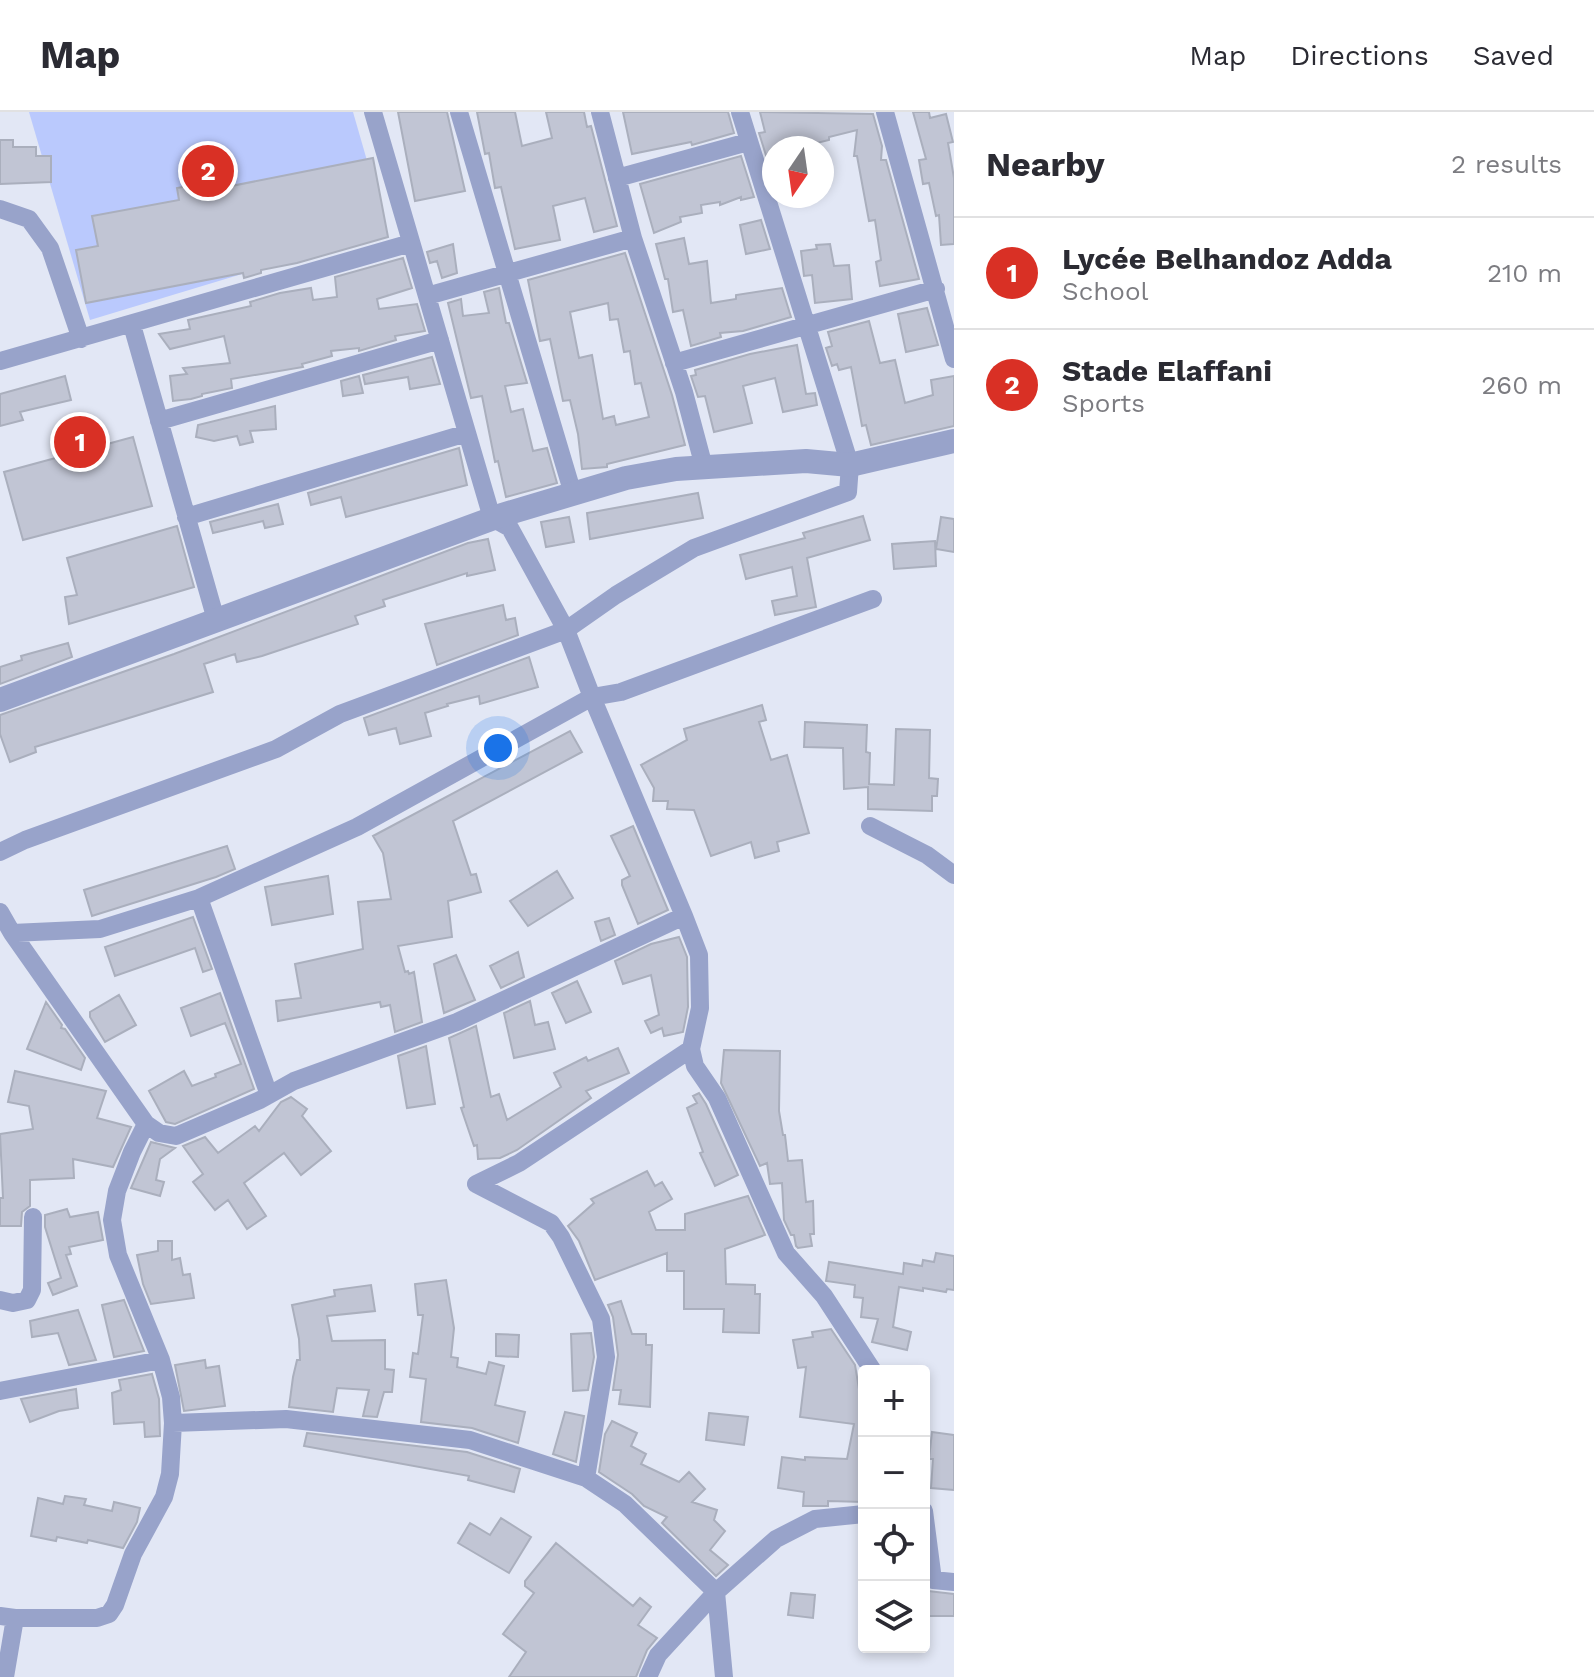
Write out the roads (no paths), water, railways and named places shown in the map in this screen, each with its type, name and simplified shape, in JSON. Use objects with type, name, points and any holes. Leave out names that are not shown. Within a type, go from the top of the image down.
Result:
[{"type":"street","points":[[373,112],[492,518],[510,528],[566,630],[699,955],[700,1008],[691,1049],[695,1066],[717,1098],[786,1253],[824,1296],[869,1365]]},
{"type":"street","points":[[459,112],[573,494]]},
{"type":"street","points":[[600,112],[633,238],[704,467]]},
{"type":"street","points":[[0,852],[25,840],[276,749],[340,714],[566,630],[616,595],[694,548],[848,492],[850,465],[740,112]]},
{"type":"street","points":[[885,112],[954,359]]},
{"type":"street","points":[[617,178],[748,142]]},
{"type":"street","points":[[0,209],[29,219],[50,248],[81,339]]},
{"type":"street","points":[[427,296],[633,238]]},
{"type":"street","points":[[0,361],[411,243]]},
{"type":"street","points":[[674,363],[936,289]]},
{"type":"street","points":[[132,325],[216,620]]},
{"type":"street","points":[[159,421],[440,340]]},
{"type":"street","points":[[186,517],[467,433]]},
{"type":"street","points":[[0,700],[492,518],[626,478],[676,469],[806,461],[850,465],[954,441]]},
{"type":"street","points":[[12,933],[100,929],[199,898],[357,827],[592,697],[621,692],[873,599]]},
{"type":"street","points":[[870,826],[927,855],[954,875]]},
{"type":"street","points":[[199,898],[269,1095]]},
{"type":"street","points":[[0,912],[146,1124],[159,1133],[176,1136],[294,1081],[457,1022],[684,916]]},
{"type":"street","points":[[586,1478],[606,1357],[601,1319],[561,1237],[551,1223],[476,1184],[519,1163],[691,1049]]},
{"type":"street","points":[[5,1677],[8,1617],[97,1618],[109,1614],[133,1554],[164,1497],[170,1474],[171,1397],[161,1360],[118,1255],[112,1220],[117,1191],[146,1124]]},
{"type":"street","points":[[0,1300],[13,1303],[27,1300],[32,1290],[33,1217]]},
{"type":"street","points":[[0,1391],[161,1360]]},
{"type":"street","points":[[173,1423],[286,1419],[470,1440],[586,1478],[625,1504],[716,1592],[724,1677]]},
{"type":"street","points":[[648,1677],[658,1655],[716,1592],[776,1539],[815,1519],[858,1515]]},
{"type":"street","points":[[930,1557],[933,1580],[954,1582]]},
{"type":"place","name":"Stade Elaffani","points":[[208,171]]},
{"type":"place","name":"Lycée Belhandoz Adda","points":[[80,442]]}]
